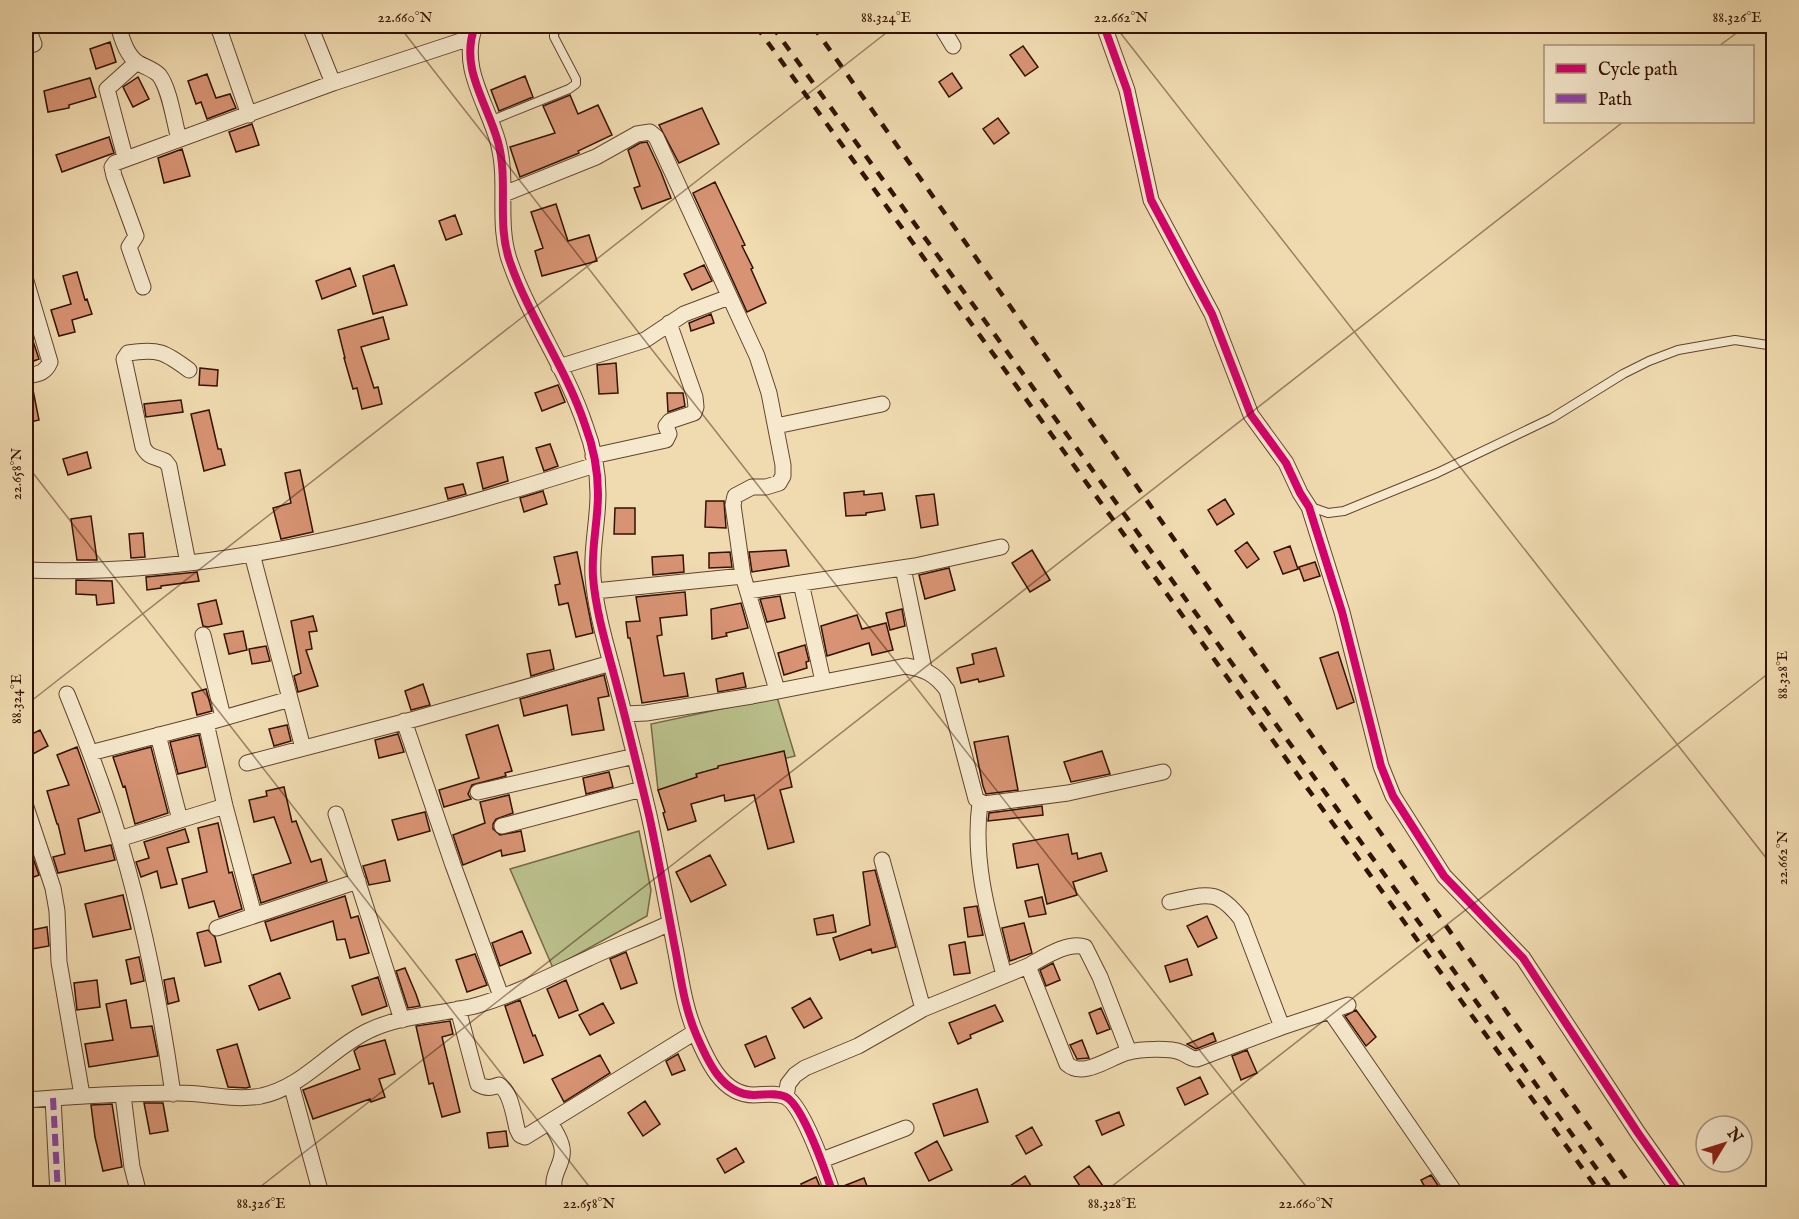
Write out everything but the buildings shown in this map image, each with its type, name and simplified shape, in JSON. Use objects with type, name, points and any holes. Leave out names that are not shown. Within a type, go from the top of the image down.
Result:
[{"type":"street","points":[[27,26],[34,44]]},
{"type":"street","points":[[118,26],[129,52],[137,62],[159,75],[179,139]]},
{"type":"street","points":[[218,26],[249,115]]},
{"type":"street","points":[[310,26],[333,83]]},
{"type":"street","points":[[941,26],[953,46]]},
{"type":"street","points":[[1104,26],[1127,90],[1151,200],[1212,314],[1251,415],[1286,463],[1309,507],[1342,612],[1381,766],[1393,796],[1444,876],[1523,958],[1681,1194]]},
{"type":"street","points":[[143,287],[129,247],[136,236],[112,167],[115,163],[125,157],[249,115],[473,32],[469,57],[472,76],[490,121],[502,160],[503,236],[509,261],[572,393],[586,427],[594,460],[598,492],[592,552],[595,591],[625,714],[683,988],[695,1032],[709,1061],[728,1087],[738,1093],[774,1094],[786,1097],[795,1105],[822,1160],[833,1194]]},
{"type":"street","points":[[125,157],[106,89],[137,62]]},
{"type":"street","points":[[504,194],[596,157],[637,134],[650,132],[656,137],[760,364],[769,393],[783,465],[783,476],[779,483],[752,488],[735,496],[734,516],[743,576],[777,690]]},
{"type":"street","points":[[26,281],[50,362],[47,369],[41,373],[26,376]]},
{"type":"street","points":[[559,367],[645,340],[684,314],[729,297]]},
{"type":"street","points":[[26,570],[86,571],[188,563],[252,554],[345,536],[388,526],[594,460],[666,440],[669,435],[666,426],[670,421],[694,412],[696,407],[669,323]]},
{"type":"street","points":[[188,563],[169,466],[165,461],[147,455],[124,359],[128,353],[155,350],[169,355],[189,370]]},
{"type":"street","points":[[776,426],[882,404]]},
{"type":"street","points":[[748,591],[903,568],[1001,547]]},
{"type":"street","points":[[252,554],[303,748]]},
{"type":"street","points":[[903,568],[924,669]]},
{"type":"street","points":[[595,591],[743,576]]},
{"type":"street","points":[[801,583],[823,681]]},
{"type":"street","points":[[202,635],[223,717]]},
{"type":"street","points":[[247,762],[611,663]]},
{"type":"street","points":[[625,714],[646,713],[752,696],[906,666],[924,669],[938,678],[947,690],[976,799],[984,804],[1068,793],[1163,772]]},
{"type":"street","points":[[67,694],[119,838],[163,1023],[176,1093]]},
{"type":"street","points":[[90,753],[290,699]]},
{"type":"street","points":[[404,721],[501,996]]},
{"type":"street","points":[[206,723],[254,915]]},
{"type":"street","points":[[158,735],[180,820]]},
{"type":"street","points":[[478,792],[634,756]]},
{"type":"street","points":[[501,826],[642,789]]},
{"type":"street","points":[[980,802],[976,847],[980,874],[1004,975]]},
{"type":"street","points":[[119,838],[225,806]]},
{"type":"street","points":[[26,807],[53,888],[57,911],[59,962],[82,1095]]},
{"type":"street","points":[[336,814],[402,1020]]},
{"type":"street","points":[[882,860],[923,1009]]},
{"type":"street","points":[[217,928],[358,881]]},
{"type":"street","points":[[1170,902],[1213,896],[1224,899],[1241,919],[1282,1026]]},
{"type":"street","points":[[26,1100],[82,1095],[176,1093],[245,1098],[264,1095],[291,1084],[356,1037],[384,1024],[423,1014],[478,1005],[670,923]]},
{"type":"street","points":[[786,1097],[788,1084],[805,1068],[858,1046],[923,1009],[1075,945],[1085,947],[1100,977],[1129,1052]]},
{"type":"street","points":[[1028,966],[1067,1064],[1072,1068],[1086,1069],[1129,1052],[1149,1049],[1180,1051],[1190,1059],[1197,1059],[1282,1026],[1348,1005]]},
{"type":"street","points":[[458,1009],[478,1084],[483,1088],[499,1085],[503,1087],[520,1135],[525,1137],[695,1032]]},
{"type":"street","points":[[1330,1011],[1456,1194]]},
{"type":"street","points":[[291,1084],[321,1194]]},
{"type":"street","points":[[123,1095],[132,1167],[139,1194]]},
{"type":"street","points":[[53,1098],[57,1194]]},
{"type":"street","points":[[550,1122],[562,1146],[562,1155],[553,1179],[556,1194]]},
{"type":"street","points":[[822,1160],[906,1128]]},
{"type":"lane","points":[[490,121],[569,89],[576,84],[576,79],[554,37],[554,32],[563,26]]},
{"type":"lane","points":[[1309,507],[1328,513],[1344,511],[1426,478],[1525,432],[1570,408],[1623,374],[1678,350],[1734,340],[1773,346]]},
{"type":"green space","points":[[777,697],[795,756],[658,790],[651,724]]},
{"type":"green space","points":[[639,831],[651,890],[647,916],[553,968],[510,869]]},
{"type":"railway","points":[[756,26],[1601,1194]]},
{"type":"railway","points":[[772,26],[1615,1194]]},
{"type":"railway","points":[[813,26],[1637,1194]]},
{"type":"marked path","points":[[53,1098],[58,1194]]},
{"type":"cycle path","points":[[475,26],[471,41],[472,71],[493,127],[501,157],[504,232],[510,262],[527,304],[568,383],[593,450],[598,486],[593,567],[597,606],[649,815],[689,1015],[705,1054],[724,1083],[743,1093],[778,1095],[786,1097],[793,1103],[813,1141],[833,1194]]},
{"type":"cycle path","points":[[1104,26],[1127,90],[1151,200],[1212,314],[1251,415],[1286,463],[1309,507],[1342,612],[1381,766],[1393,796],[1444,876],[1523,958],[1681,1194]]}]
